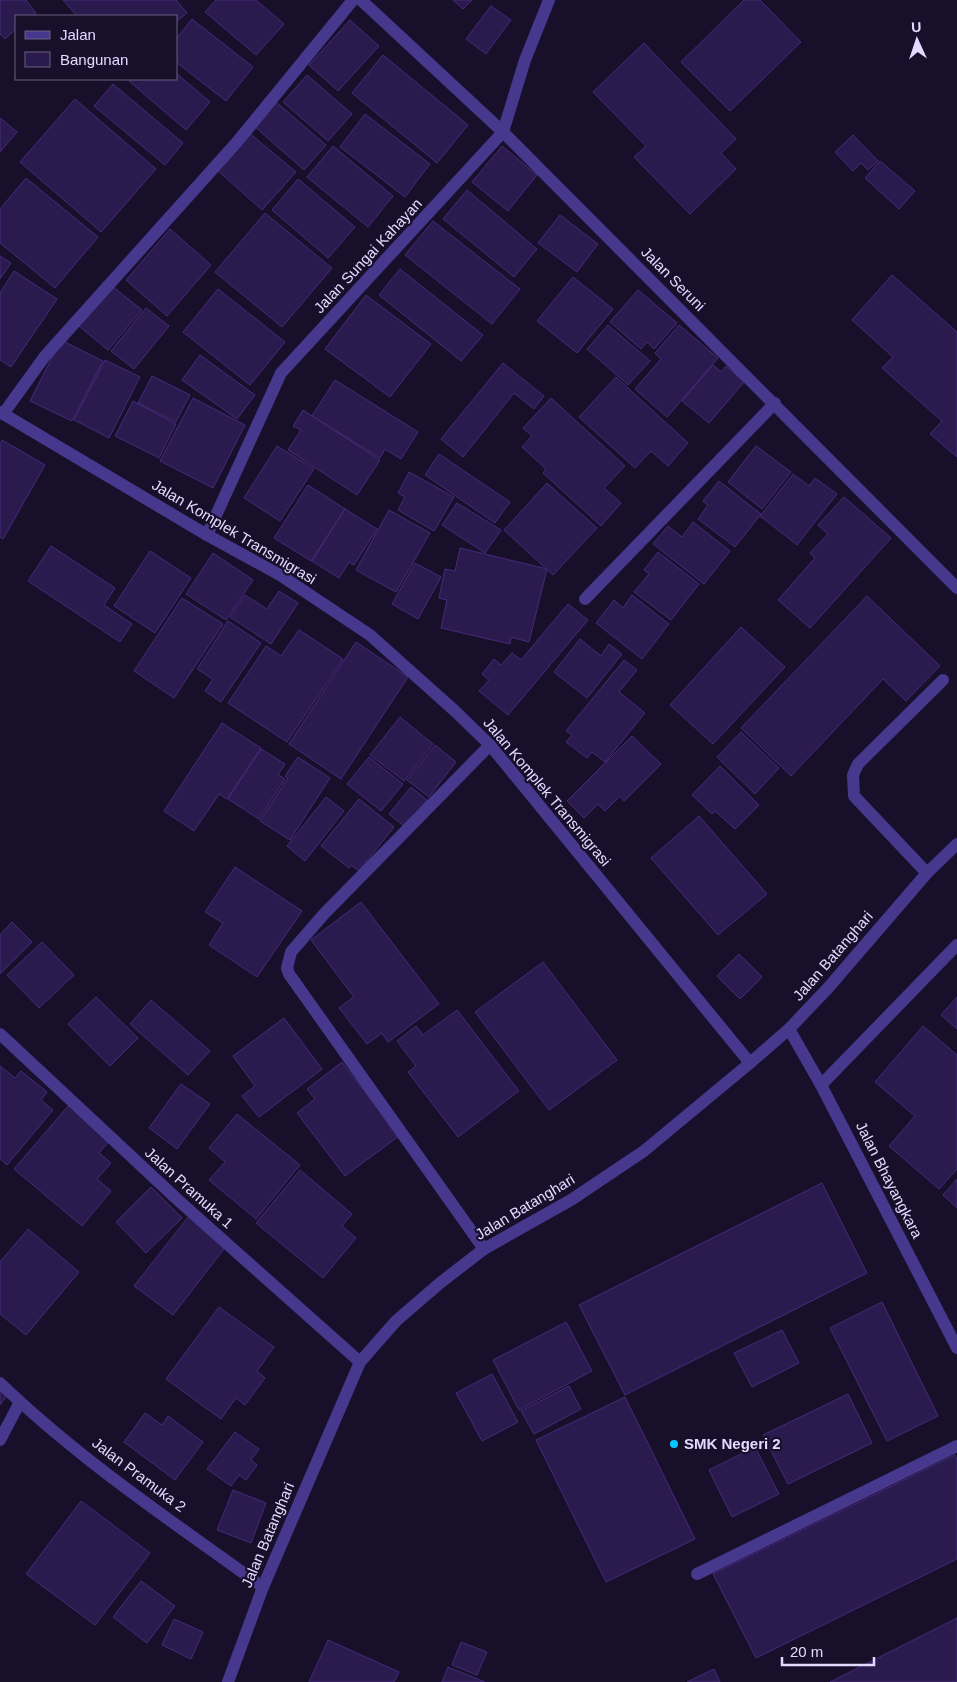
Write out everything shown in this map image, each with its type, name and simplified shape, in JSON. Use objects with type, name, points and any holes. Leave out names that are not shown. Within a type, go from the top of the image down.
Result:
[{"type":"street","points":[[1,413],[45,356],[237,142],[353,0]]},
{"type":"street","name":"Jalan Seruni","points":[[361,0],[503,132],[957,588]]},
{"type":"street","name":"Jalan Sungai Kahayan","points":[[207,535],[282,373],[503,132],[525,60],[549,0]]},
{"type":"street","points":[[585,599],[775,404]]},
{"type":"street","name":"Jalan Komplek Transmigrasi","points":[[1,413],[207,535],[280,575],[370,635],[490,745],[750,1063]]},
{"type":"street","points":[[927,873],[854,796],[852,775],[858,764],[943,680]]},
{"type":"street","points":[[484,1250],[289,974],[287,968],[291,952],[324,914],[490,745]]},
{"type":"street","name":"Jalan Batanghari","points":[[228,1682],[263,1587],[360,1362],[396,1321],[440,1283],[484,1250],[571,1200],[644,1151],[750,1063],[789,1029],[828,988],[927,873],[957,844]]},
{"type":"street","points":[[821,1085],[957,945]]},
{"type":"street","name":"Jalan Bhayangkara","points":[[789,1029],[821,1085],[957,1348]]},
{"type":"street","name":"Jalan Pramuka 1","points":[[0,1034],[178,1201],[360,1362]]},
{"type":"street","name":"Jalan Pramuka 2","points":[[0,1383],[20,1402],[107,1474],[263,1587]]},
{"type":"street","points":[[0,1440],[20,1402]]},
{"type":"street","points":[[697,1574],[957,1446]]},
{"type":"building","points":[[0,0],[26,0],[36,13],[33,15],[15,15],[15,30],[5,39],[0,34]]},
{"type":"building","points":[[63,0],[176,0],[187,13],[178,20],[178,15],[76,15]]},
{"type":"building","points":[[216,0],[256,0],[284,24],[256,55],[205,12]]},
{"type":"building","points":[[453,0],[472,0],[463,9]]},
{"type":"building","points":[[744,0],[760,0],[801,42],[730,111],[681,62]]},
{"type":"building","points":[[491,6],[511,20],[486,54],[466,39]]},
{"type":"building","points":[[192,19],[253,67],[226,101],[178,64],[178,36]]},
{"type":"building","points":[[350,20],[379,46],[338,91],[309,65]]},
{"type":"building","points":[[644,43],[736,139],[721,153],[736,169],[690,214],[634,157],[646,146],[593,92]]},
{"type":"building","points":[[383,55],[468,125],[437,163],[352,93]]},
{"type":"building","points":[[178,75],[210,102],[186,130],[129,81],[178,80]]},
{"type":"building","points":[[307,75],[352,114],[328,141],[283,102]]},
{"type":"building","points":[[113,84],[183,143],[165,165],[94,106]]},
{"type":"building","points":[[75,99],[156,169],[101,232],[20,162]]},
{"type":"building","points":[[276,102],[326,145],[304,170],[254,126]]},
{"type":"building","points":[[365,114],[430,164],[405,197],[340,147]]},
{"type":"building","points":[[0,118],[17,132],[0,152]]},
{"type":"building","points":[[248,132],[296,172],[262,210],[216,169]]},
{"type":"building","points":[[853,135],[878,161],[868,170],[861,163],[853,171],[835,152]]},
{"type":"building","points":[[333,146],[393,196],[368,227],[307,177]]},
{"type":"building","points":[[502,146],[537,175],[508,211],[472,182]]},
{"type":"building","points":[[880,161],[915,191],[899,209],[865,178]]},
{"type":"building","points":[[26,178],[98,237],[55,288],[0,243],[0,209]]},
{"type":"building","points":[[298,179],[355,227],[328,258],[272,210]]},
{"type":"building","points":[[467,190],[537,249],[514,277],[443,219]]},
{"type":"building","points":[[265,213],[332,268],[282,327],[215,272]]},
{"type":"building","points":[[560,215],[598,244],[577,272],[538,243]]},
{"type":"building","points":[[433,221],[520,289],[492,324],[405,255]]},
{"type":"building","points":[[170,229],[211,265],[167,316],[126,280]]},
{"type":"building","points":[[0,256],[11,263],[0,279]]},
{"type":"building","points":[[400,269],[483,335],[461,361],[379,295]]},
{"type":"building","points":[[14,271],[57,299],[11,367],[0,360],[0,293]]},
{"type":"building","points":[[892,275],[957,332],[957,457],[930,434],[942,421],[882,368],[893,357],[852,320]]},
{"type":"building","points":[[573,277],[613,309],[577,353],[537,321]]},
{"type":"building","points":[[112,286],[142,310],[108,350],[79,326]]},
{"type":"building","points":[[218,289],[285,342],[250,385],[183,332]]},
{"type":"building","points":[[638,290],[677,323],[654,349],[647,342],[641,349],[610,322]]},
{"type":"building","points":[[366,295],[431,344],[390,397],[325,349]]},
{"type":"building","points":[[146,308],[169,326],[134,369],[111,351]]},
{"type":"building","points":[[608,325],[650,361],[628,385],[587,349]]},
{"type":"building","points":[[679,325],[718,358],[667,417],[635,389],[661,359],[655,353]]},
{"type":"building","points":[[61,340],[103,361],[72,421],[30,401]]},
{"type":"building","points":[[200,355],[255,395],[237,419],[182,380]]},
{"type":"building","points":[[105,360],[140,377],[109,438],[74,420]]},
{"type":"building","points":[[503,363],[544,396],[534,409],[514,393],[463,457],[441,439]]},
{"type":"building","points":[[713,365],[721,372],[726,366],[744,382],[709,423],[682,401]]},
{"type":"building","points":[[152,376],[190,395],[176,422],[138,403]]},
{"type":"building","points":[[616,377],[688,443],[668,466],[651,451],[635,468],[579,417]]},
{"type":"building","points":[[335,380],[418,432],[401,459],[385,449],[380,458],[312,416]]},
{"type":"building","points":[[193,398],[245,425],[213,488],[160,461]]},
{"type":"building","points":[[551,398],[625,466],[604,488],[621,503],[601,526],[543,473],[546,469],[522,447],[532,436],[523,428]]},
{"type":"building","points":[[133,401],[176,424],[159,458],[115,436]]},
{"type":"building","points":[[303,410],[380,460],[357,495],[288,450],[301,430],[293,426]]},
{"type":"building","points":[[2,440],[45,465],[3,539],[0,537],[0,444]]},
{"type":"building","points":[[277,446],[314,469],[280,521],[244,498]]},
{"type":"building","points":[[756,446],[791,472],[762,509],[728,482]]},
{"type":"building","points":[[439,454],[510,502],[495,523],[425,475]]},
{"type":"building","points":[[409,472],[454,497],[434,531],[398,510],[405,497],[398,493]]},
{"type":"building","points":[[793,474],[809,486],[815,478],[837,494],[797,545],[760,516]]},
{"type":"building","points":[[719,481],[761,514],[735,547],[698,519],[708,505],[703,501]]},
{"type":"building","points":[[547,483],[597,528],[553,575],[504,530]]},
{"type":"building","points":[[308,485],[345,509],[311,561],[274,538]]},
{"type":"building","points":[[844,497],[891,538],[810,628],[778,600],[815,558],[810,553],[828,534],[818,525]]},
{"type":"building","points":[[457,503],[501,530],[485,553],[442,525]]},
{"type":"building","points":[[345,509],[377,529],[354,565],[349,562],[339,578],[312,561]]},
{"type":"building","points":[[389,510],[430,533],[396,592],[356,570]]},
{"type":"building","points":[[693,522],[730,551],[704,584],[653,544],[668,526],[682,537]]},
{"type":"building","points":[[51,546],[115,588],[104,605],[132,624],[120,642],[28,581]]},
{"type":"building","points":[[460,548],[547,569],[529,642],[511,637],[510,644],[441,628],[447,600],[439,598],[445,569],[455,571]]},
{"type":"building","points":[[150,551],[191,578],[155,633],[114,606]]},
{"type":"building","points":[[658,552],[699,584],[671,620],[634,592],[649,574],[644,570]]},
{"type":"building","points":[[213,553],[253,580],[226,620],[186,594]]},
{"type":"building","points":[[415,563],[441,577],[418,619],[392,604]]},
{"type":"building","points":[[279,591],[298,603],[271,644],[230,617],[245,595],[267,609]]},
{"type":"building","points":[[632,595],[669,624],[642,659],[596,623],[614,600],[623,608]]},
{"type":"building","points":[[867,596],[940,666],[906,701],[883,679],[791,776],[741,728]]},
{"type":"building","points":[[182,598],[223,624],[174,698],[134,671]]},
{"type":"building","points":[[568,604],[588,620],[508,715],[479,691],[489,680],[482,674],[494,659],[501,665],[512,653],[521,660]]},
{"type":"building","points":[[228,621],[261,643],[221,702],[205,691],[213,679],[197,669]]},
{"type":"building","points":[[741,627],[785,667],[713,744],[670,705]]},
{"type":"building","points":[[299,630],[343,659],[287,742],[228,703],[266,646],[281,656]]},
{"type":"building","points":[[580,639],[601,656],[609,644],[622,654],[587,698],[554,672]]},
{"type":"building","points":[[356,642],[408,677],[341,779],[289,744]]},
{"type":"building","points":[[624,660],[637,670],[619,692],[645,713],[605,762],[592,752],[587,758],[566,742],[572,735],[566,731]]},
{"type":"building","points":[[400,717],[433,744],[404,781],[370,755]]},
{"type":"building","points":[[222,723],[261,748],[227,799],[219,794],[194,831],[164,811]]},
{"type":"building","points":[[741,732],[779,768],[755,794],[717,757]]},
{"type":"building","points":[[632,736],[661,764],[624,801],[620,796],[605,811],[598,804],[584,818],[567,801]]},
{"type":"building","points":[[435,745],[456,762],[429,797],[407,780]]},
{"type":"building","points":[[261,749],[285,764],[278,775],[285,779],[259,819],[228,799]]},
{"type":"building","points":[[298,757],[330,778],[290,840],[260,821],[288,778],[285,776]]},
{"type":"building","points":[[369,757],[403,784],[381,811],[347,784]]},
{"type":"building","points":[[720,766],[759,805],[735,829],[715,811],[712,814],[692,795]]},
{"type":"building","points":[[411,787],[427,800],[405,827],[389,814]]},
{"type":"building","points":[[326,797],[344,811],[305,861],[287,846]]},
{"type":"building","points":[[359,799],[394,827],[359,871],[351,865],[349,868],[321,846]]},
{"type":"building","points":[[699,816],[767,894],[718,935],[651,858]]},
{"type":"building","points":[[235,867],[302,911],[257,977],[209,945],[223,923],[205,912]]},
{"type":"building","points":[[361,902],[439,1004],[388,1042],[382,1033],[367,1044],[339,1008],[354,997],[311,940]]},
{"type":"building","points":[[12,922],[32,942],[0,974],[0,935]]},
{"type":"building","points":[[42,942],[74,975],[39,1008],[7,975]]},
{"type":"building","points":[[739,954],[762,977],[740,999],[717,976]]},
{"type":"building","points":[[543,962],[617,1060],[549,1110],[475,1012]]},
{"type":"building","points":[[96,997],[138,1038],[110,1066],[68,1024]]},
{"type":"building","points":[[957,997],[957,1029],[941,1015]]},
{"type":"building","points":[[151,1000],[210,1051],[188,1075],[130,1024]]},
{"type":"building","points":[[457,1010],[519,1091],[458,1137],[408,1072],[416,1066],[397,1041],[416,1026],[423,1035]]},
{"type":"building","points":[[284,1018],[322,1069],[259,1117],[242,1096],[255,1086],[233,1056]]},
{"type":"building","points":[[923,1026],[957,1055],[957,1169],[939,1189],[889,1146],[915,1116],[875,1082]]},
{"type":"building","points":[[342,1062],[399,1136],[345,1176],[297,1113],[315,1099],[307,1089]]},
{"type":"building","points":[[0,1066],[15,1078],[21,1071],[47,1092],[41,1100],[53,1110],[7,1165],[0,1159]]},
{"type":"building","points":[[181,1084],[210,1104],[177,1149],[149,1128]]},
{"type":"building","points":[[69,1105],[111,1139],[99,1153],[111,1163],[97,1179],[111,1191],[82,1226],[14,1169]]},
{"type":"building","points":[[237,1114],[300,1165],[256,1219],[209,1180],[225,1162],[209,1148]]},
{"type":"building","points":[[300,1170],[352,1214],[342,1226],[356,1238],[323,1278],[256,1223]]},
{"type":"building","points":[[957,1179],[957,1208],[943,1195]]},
{"type":"building","points":[[822,1183],[867,1273],[625,1395],[579,1305]]},
{"type":"building","points":[[151,1187],[182,1218],[146,1253],[116,1222]]},
{"type":"building","points":[[189,1216],[227,1245],[173,1315],[134,1286]]},
{"type":"building","points":[[28,1229],[79,1272],[26,1335],[0,1314],[0,1262]]},
{"type":"building","points":[[882,1302],[938,1416],[887,1441],[830,1328]]},
{"type":"building","points":[[219,1307],[274,1347],[257,1371],[265,1378],[245,1405],[236,1398],[221,1419],[166,1379]]},
{"type":"building","points":[[566,1322],[592,1371],[519,1410],[493,1360]]},
{"type":"building","points":[[782,1330],[799,1363],[752,1387],[734,1353]]},
{"type":"building","points":[[492,1374],[518,1422],[482,1441],[456,1393]]},
{"type":"building","points":[[569,1386],[581,1409],[534,1434],[521,1411]]},
{"type":"building","points":[[0,1390],[7,1395],[0,1405]]},
{"type":"building","points":[[848,1394],[872,1443],[788,1484],[763,1435]]},
{"type":"building","points":[[625,1397],[695,1539],[606,1582],[536,1440]]},
{"type":"building","points":[[145,1413],[162,1425],[168,1416],[203,1442],[175,1480],[124,1442]]},
{"type":"building","points":[[235,1432],[259,1449],[251,1460],[257,1465],[246,1480],[239,1475],[231,1486],[207,1469]]},
{"type":"building","points":[[755,1447],[779,1494],[732,1517],[709,1470]]},
{"type":"building","points":[[955,1455],[957,1459],[957,1559],[756,1658],[713,1574]]},
{"type":"building","points":[[233,1490],[266,1503],[251,1543],[217,1530]]},
{"type":"building","points":[[81,1501],[150,1553],[95,1625],[26,1574]]},
{"type":"building","points":[[141,1581],[175,1606],[147,1643],[113,1617]]},
{"type":"building","points":[[957,1618],[957,1682],[830,1682]]},
{"type":"building","points":[[174,1619],[203,1632],[191,1659],[162,1645]]},
{"type":"building","points":[[328,1640],[399,1672],[394,1682],[309,1682]]},
{"type":"building","points":[[461,1642],[487,1652],[477,1675],[452,1665]]},
{"type":"building","points":[[448,1667],[485,1682],[442,1682]]},
{"type":"building","points":[[714,1669],[720,1682],[687,1682]]},
{"type":"place","name":"SMK Negeri 2","points":[[674,1444]]}]
